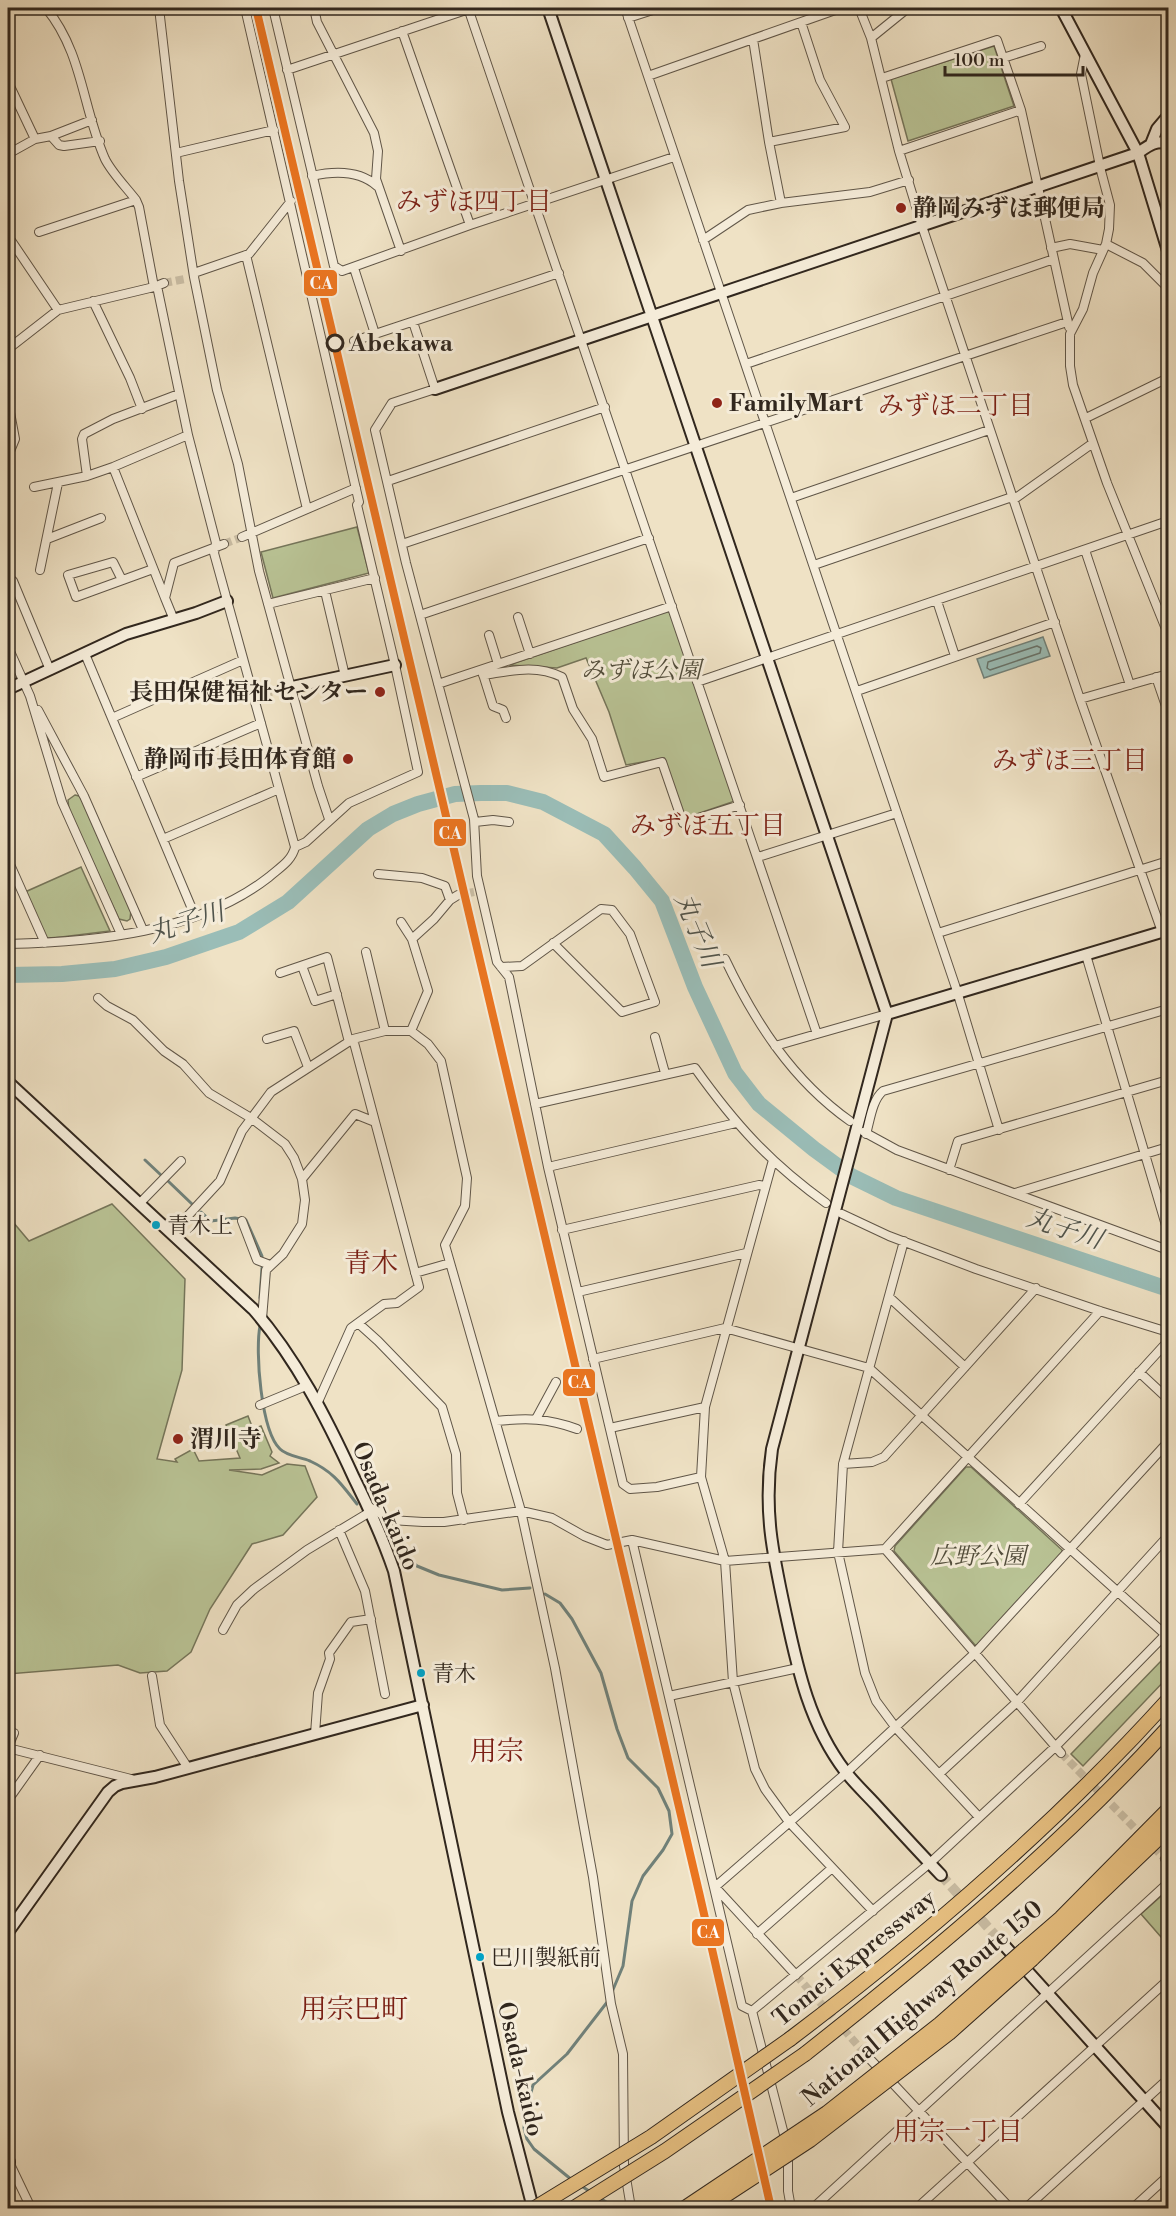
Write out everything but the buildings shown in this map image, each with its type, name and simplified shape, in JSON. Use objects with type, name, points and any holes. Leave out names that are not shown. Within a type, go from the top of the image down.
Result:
[{"type":"highway","name":"Tomei Expressway","points":[[534,2208],[651,2137],[790,2039],[892,1959],[985,1880],[1091,1781],[1168,1700]]},
{"type":"highway","name":"Tomei Expressway","points":[[574,2208],[665,2151],[805,2054],[895,1983],[987,1904],[1105,1794],[1168,1728]]},
{"type":"highway","name":"National Highway Route 150","points":[[685,2208],[827,2113],[1028,1955],[1061,1918],[1168,1810]]},
{"type":"highway","name":"National Highway Route 150","points":[[706,2208],[810,2140],[949,2033],[1028,1955],[1168,1829]]},
{"type":"street","points":[[8,944],[45,943],[121,934],[195,916],[215,909],[243,894],[286,864],[293,856],[295,848],[213,548],[216,543],[188,435],[158,285],[139,207],[106,160],[69,43],[59,24],[46,8]]},
{"type":"street","points":[[159,8],[176,153],[194,275],[217,390],[238,464],[259,571],[287,688],[329,819]]},
{"type":"street","points":[[245,8],[356,488],[359,502],[357,505],[418,772],[349,803],[306,842],[295,848]]},
{"type":"street","points":[[273,8],[334,266],[342,271],[470,225],[674,158]]},
{"type":"street","points":[[314,8],[317,22],[377,142],[376,179],[401,251]]},
{"type":"street","points":[[287,70],[470,8],[817,1034]]},
{"type":"street","points":[[548,8],[887,1014],[772,1449],[768,1480],[768,1524],[773,1557],[798,1668],[811,1712],[833,1754],[846,1773],[941,1875]]},
{"type":"street","points":[[625,8],[958,992],[999,1130]]},
{"type":"street","points":[[628,18],[659,8]]},
{"type":"street","points":[[648,76],[841,8]]},
{"type":"street","points":[[774,1046],[1165,931],[1140,870],[989,430],[922,226],[899,151],[871,38],[859,8]]},
{"type":"street","points":[[871,38],[908,8]]},
{"type":"street","points":[[1061,8],[1138,153],[1168,251]]},
{"type":"street","points":[[770,142],[845,127],[820,80],[801,22]]},
{"type":"street","points":[[402,31],[470,225]]},
{"type":"street","points":[[753,39],[781,203]]},
{"type":"street","points":[[882,78],[997,40],[1021,110],[1052,248],[1070,334],[1070,366],[1073,385],[1107,483],[1168,634]]},
{"type":"street","points":[[1003,58],[1041,46]]},
{"type":"street","points":[[1070,334],[1083,309],[1093,273],[1105,247],[1110,205],[1081,74],[1085,54]]},
{"type":"street","points":[[8,82],[35,139]]},
{"type":"street","points":[[899,151],[1021,110]]},
{"type":"street","points":[[1151,144],[1157,129],[1168,116]]},
{"type":"street","points":[[8,154],[35,139],[51,136],[92,120]]},
{"type":"street","points":[[176,153],[274,129]]},
{"type":"street","points":[[51,136],[59,145],[64,146],[100,141]]},
{"type":"street","points":[[701,1477],[657,1487],[630,1489],[623,1484],[562,1230],[508,977],[497,962],[477,891],[474,820],[420,615],[375,430],[393,403],[1138,153],[1151,144],[1168,143]]},
{"type":"street","points":[[312,176],[332,173],[357,175],[379,187]]},
{"type":"street","points":[[703,240],[748,210],[781,203],[870,192],[909,180]]},
{"type":"street","points":[[39,232],[136,200]]},
{"type":"street","points":[[185,279],[246,255],[291,201]]},
{"type":"street","points":[[9,242],[58,310]]},
{"type":"street","points":[[1052,248],[1070,244],[1105,247],[1143,263],[1168,288]]},
{"type":"street","points":[[246,255],[307,509]]},
{"type":"street","points":[[746,364],[1054,259]]},
{"type":"street","points":[[354,268],[375,334]]},
{"type":"street","points":[[354,341],[559,273]]},
{"type":"street","points":[[8,349],[58,310],[158,285]]},
{"type":"street","points":[[93,301],[130,378],[142,409]]},
{"type":"street","points":[[413,322],[435,389]]},
{"type":"street","points":[[402,544],[1067,322]]},
{"type":"street","points":[[1086,418],[1168,378]]},
{"type":"street","points":[[87,476],[82,439],[84,434],[113,419],[179,394]]},
{"type":"street","points":[[8,402],[15,439],[8,456]]},
{"type":"street","points":[[388,481],[605,407]]},
{"type":"street","points":[[791,498],[989,430]]},
{"type":"street","points":[[34,487],[87,476],[188,435]]},
{"type":"street","points":[[814,565],[1013,498],[1093,443]]},
{"type":"street","points":[[113,467],[174,620]]},
{"type":"street","points":[[40,570],[58,483]]},
{"type":"street","points":[[242,537],[356,488]]},
{"type":"street","points":[[46,539],[101,518]]},
{"type":"street","points":[[697,682],[1168,521]]},
{"type":"street","points":[[420,615],[649,538]]},
{"type":"street","points":[[165,598],[174,563],[224,544]]},
{"type":"street","points":[[1086,550],[1130,685]]},
{"type":"street","points":[[122,580],[113,562],[68,575],[76,597],[153,569]]},
{"type":"street","points":[[8,578],[13,581],[50,670]]},
{"type":"street","points":[[268,604],[375,578]]},
{"type":"street","points":[[325,591],[345,676]]},
{"type":"street","points":[[8,689],[126,634],[227,601]]},
{"type":"street","points":[[937,601],[955,656]]},
{"type":"street","points":[[438,684],[482,672],[498,664],[672,606]]},
{"type":"street","points":[[518,617],[530,654]]},
{"type":"street","points":[[857,691],[1055,622]]},
{"type":"street","points":[[489,635],[498,664]]},
{"type":"street","points":[[8,647],[30,696],[84,796],[143,930]]},
{"type":"street","points":[[84,654],[195,916]]},
{"type":"street","points":[[112,718],[243,660]]},
{"type":"street","points":[[287,688],[395,665]]},
{"type":"street","points":[[482,672],[547,669],[562,676],[573,709],[592,739],[604,777],[662,762],[683,823],[740,805]]},
{"type":"street","points":[[482,672],[493,706],[503,710],[506,718]]},
{"type":"street","points":[[1080,699],[1168,674]]},
{"type":"street","points":[[1156,677],[1168,712]]},
{"type":"street","points":[[253,696],[264,694]]},
{"type":"street","points":[[30,696],[62,802],[121,934]]},
{"type":"street","points":[[136,777],[261,723]]},
{"type":"street","points":[[162,839],[279,789]]},
{"type":"street","points":[[758,857],[897,813]]},
{"type":"street","points":[[474,820],[510,822]]},
{"type":"street","points":[[8,860],[45,943]]},
{"type":"street","points":[[938,933],[1168,861]]},
{"type":"street","points":[[378,873],[422,878],[445,886],[454,897],[412,939]]},
{"type":"street","points":[[501,967],[522,966],[553,943],[602,909],[612,910],[630,934],[655,1002],[622,1012],[553,943]]},
{"type":"street","points":[[401,922],[412,939],[428,991],[411,1031]]},
{"type":"street","points":[[366,952],[385,1031]]},
{"type":"street","points":[[1086,955],[1144,1154],[1166,1217],[1168,1232]]},
{"type":"street","points":[[280,973],[327,957],[375,1122],[419,1287],[410,1296],[397,1303],[384,1304],[351,1328],[316,1404]]},
{"type":"street","points":[[725,959],[738,986],[774,1046],[806,1085],[850,1121]]},
{"type":"street","points":[[302,966],[315,1001],[336,994]]},
{"type":"street","points":[[99,998],[107,1006],[133,1020],[164,1050],[183,1064],[209,1093],[251,1118],[285,1144],[294,1158],[302,1179],[305,1200],[302,1224],[284,1254],[266,1270],[262,1319]]},
{"type":"street","points":[[1168,1009],[883,1091],[877,1098],[865,1133],[897,1150],[1168,1250]]},
{"type":"street","points":[[267,1039],[294,1031],[308,1067]]},
{"type":"street","points":[[172,1233],[219,1181],[242,1131],[271,1092],[308,1067],[351,1040],[385,1031],[411,1031],[428,1044],[441,1061],[467,1178],[465,1206],[445,1245],[521,1510],[563,1711],[596,1897],[610,2004],[623,2054],[624,2166],[631,2208]]},
{"type":"street","points":[[655,1037],[665,1074]]},
{"type":"street","points":[[535,1104],[695,1068],[736,1123],[799,1184],[826,1203]]},
{"type":"street","points":[[949,1170],[958,1142],[1168,1080]]},
{"type":"street","name":"Osada-kaido","points":[[8,1082],[262,1319],[306,1386],[369,1509],[394,1570],[508,2112],[534,2208]]},
{"type":"street","points":[[302,1179],[356,1114],[375,1122]]},
{"type":"street","points":[[548,1167],[736,1123]]},
{"type":"street","points":[[1014,1193],[1168,1147]]},
{"type":"street","points":[[773,1160],[705,1407],[701,1477],[725,1561],[733,1682],[755,1769],[765,1789],[789,1822],[873,1911]]},
{"type":"street","points":[[140,1203],[181,1161]]},
{"type":"street","points":[[562,1230],[759,1185],[765,1186]]},
{"type":"street","points":[[842,1214],[867,1227],[904,1241],[1100,1311],[1168,1332]]},
{"type":"street","points":[[242,1221],[257,1260],[270,1265]]},
{"type":"street","points":[[904,1241],[843,1464],[838,1552],[867,1680],[876,1701],[896,1728],[980,1817]]},
{"type":"street","points":[[578,1292],[746,1253]]},
{"type":"street","points":[[415,1273],[450,1263]]},
{"type":"street","points":[[843,1464],[872,1462],[884,1457],[1036,1288]]},
{"type":"street","points":[[889,1297],[965,1366]]},
{"type":"street","points":[[223,1630],[237,1605],[254,1589],[369,1509],[390,1520],[444,1522],[521,1510],[552,1518],[584,1536],[607,1545],[632,1540],[725,1561],[885,1549],[1100,1311]]},
{"type":"street","points":[[358,1323],[442,1407],[456,1454],[457,1493],[464,1520]]},
{"type":"street","points":[[593,1359],[725,1328],[869,1368],[1070,1550],[1168,1634],[1055,1747],[930,1863],[752,2011]]},
{"type":"street","points":[[1020,1504],[1168,1341]]},
{"type":"street","points":[[1139,1372],[1168,1399]]},
{"type":"street","points":[[536,1419],[556,1382]]},
{"type":"street","points":[[263,1404],[306,1386]]},
{"type":"street","points":[[610,1428],[705,1407]]},
{"type":"street","points":[[496,1421],[536,1419],[555,1421],[577,1429]]},
{"type":"street","points":[[715,1887],[846,1773],[974,1654],[1168,1442]]},
{"type":"street","points":[[339,1530],[362,1579],[385,1694]]},
{"type":"street","points":[[939,1774],[1017,1703],[1168,1536]]},
{"type":"street","points":[[632,1540],[742,2006],[752,2011],[788,2149],[788,2191],[791,2208]]},
{"type":"street","points":[[885,1549],[1061,1753]]},
{"type":"street","points":[[315,1734],[318,1693],[330,1659],[329,1653],[351,1622],[371,1619]]},
{"type":"street","points":[[669,1696],[798,1668]]},
{"type":"street","points":[[152,1676],[160,1725],[188,1768]]},
{"type":"street","points":[[8,1932],[108,1792],[115,1786],[423,1705]]},
{"type":"street","points":[[14,1733],[8,1748],[136,1780]]},
{"type":"street","points":[[8,1800],[40,1755]]},
{"type":"street","points":[[757,1934],[832,1868]]},
{"type":"street","points":[[813,2208],[1168,1883]]},
{"type":"street","points":[[715,1887],[796,1975]]},
{"type":"street","points":[[1003,1944],[1168,2127]]},
{"type":"street","points":[[917,2208],[1168,1980]]},
{"type":"street","points":[[868,2057],[1010,2208]]},
{"type":"street","points":[[1026,2208],[1168,2079]]},
{"type":"street","points":[[8,2161],[31,2208]]},
{"type":"street","points":[[1133,2208],[1168,2176]]},
{"type":"green space","points":[[994,46],[1014,106],[908,141],[891,79]]},
{"type":"green space","points":[[357,527],[369,573],[273,598],[261,552]]},
{"type":"green space","name":"みずほ公園","points":[[666,611],[671,613],[735,801],[685,818],[664,758],[626,765],[609,712],[586,658],[557,668],[509,665]]},
{"type":"green space","points":[[75,795],[82,800],[131,910],[130,919],[127,921],[119,919],[69,810],[68,800]]},
{"type":"green space","points":[[81,867],[110,931],[45,939],[25,892]]},
{"type":"green space","points":[[112,1204],[185,1279],[182,1370],[157,1459],[177,1462],[175,1459],[193,1449],[199,1461],[240,1458],[226,1425],[248,1416],[253,1429],[261,1426],[272,1452],[270,1456],[279,1463],[261,1469],[229,1470],[262,1475],[287,1464],[305,1466],[317,1497],[283,1535],[252,1544],[210,1609],[191,1652],[167,1671],[140,1673],[118,1665],[8,1674],[8,1216],[29,1241]]},
{"type":"green space","name":"広野公園","points":[[966,1467],[971,1467],[1062,1550],[1062,1555],[978,1645],[975,1645],[894,1551],[895,1546]]},
{"type":"green space","points":[[1161,1661],[1168,1668],[1168,1677],[1083,1766],[1071,1754]]},
{"type":"green space","points":[[1168,1890],[1168,1945],[1141,1914]]},
{"type":"water","points":[[1043,637],[1050,656],[984,678],[977,659]]},
{"type":"waterway","name":"丸子川","points":[[8,975],[62,974],[115,969],[166,957],[239,932],[288,902],[368,829],[393,814],[418,804],[455,794],[481,793],[507,793],[543,802],[604,834],[662,901],[695,987],[735,1073],[759,1104],[814,1149],[851,1176],[896,1198],[1168,1289]]},
{"type":"waterway","points":[[1167,940],[1168,945]]},
{"type":"waterway","points":[[145,1160],[162,1176]]},
{"type":"waterway","points":[[168,1181],[192,1204]]},
{"type":"waterway","points":[[201,1212],[211,1221],[235,1218],[246,1220],[262,1256]]},
{"type":"waterway","points":[[260,1298],[262,1268]]},
{"type":"waterway","points":[[260,1326],[258,1353],[261,1390],[273,1440],[283,1451],[310,1461],[325,1470],[337,1480],[357,1504]]},
{"type":"waterway","points":[[390,1543],[417,1566],[439,1575],[502,1590],[530,1588]]},
{"type":"waterway","points":[[545,1594],[560,1603],[572,1619],[601,1673],[628,1758],[658,1788],[669,1811],[672,1834],[643,1876],[632,1901],[623,1966],[612,1992]]},
{"type":"waterway","points":[[572,2180],[534,2149],[527,2139],[524,2128],[526,2111],[533,2085],[567,2054],[608,2001]]},
{"type":"waterway","points":[[580,2185],[592,2193]]},
{"type":"waterway","points":[[598,2197],[616,2208]]},
{"type":"tunnel","points":[[164,283],[185,279]]},
{"type":"tunnel","points":[[224,544],[242,537]]},
{"type":"tunnel","points":[[264,694],[283,689]]},
{"type":"tunnel","points":[[458,895],[474,892]]},
{"type":"tunnel","points":[[1061,1753],[1165,1859]]},
{"type":"tunnel","points":[[941,1875],[1003,1944]]},
{"type":"tunnel","points":[[796,1975],[868,2057]]},
{"type":"transit line","name":"CA","points":[[256,8],[699,1892],[771,2208]]},
{"type":"place","name":"静岡みずほ郵便局","points":[[901,208]]},
{"type":"place","name":"Abekawa","points":[[335,343]]},
{"type":"place","name":"FamilyMart","points":[[717,403]]},
{"type":"place","name":"長田保健福祉センター","points":[[380,692]]},
{"type":"place","name":"静岡市長田体育館","points":[[348,759]]},
{"type":"place","name":"青木上","points":[[156,1225]]},
{"type":"place","name":"渭川寺","points":[[178,1439]]},
{"type":"place","name":"青木","points":[[421,1673]]},
{"type":"place","name":"巴川製紙前","points":[[480,1957]]},
{"type":"district","name":"みずほ四丁目","points":[[474,201]]},
{"type":"district","name":"みずほ二丁目","points":[[956,405]]},
{"type":"district","name":"みずほ三丁目","points":[[1070,760]]},
{"type":"district","name":"みずほ五丁目","points":[[708,825]]},
{"type":"district","name":"青木","points":[[371,1263]]},
{"type":"district","name":"用宗","points":[[497,1751]]},
{"type":"district","name":"用宗巴町","points":[[354,2009]]},
{"type":"district","name":"用宗一丁目","points":[[958,2131]]}]
